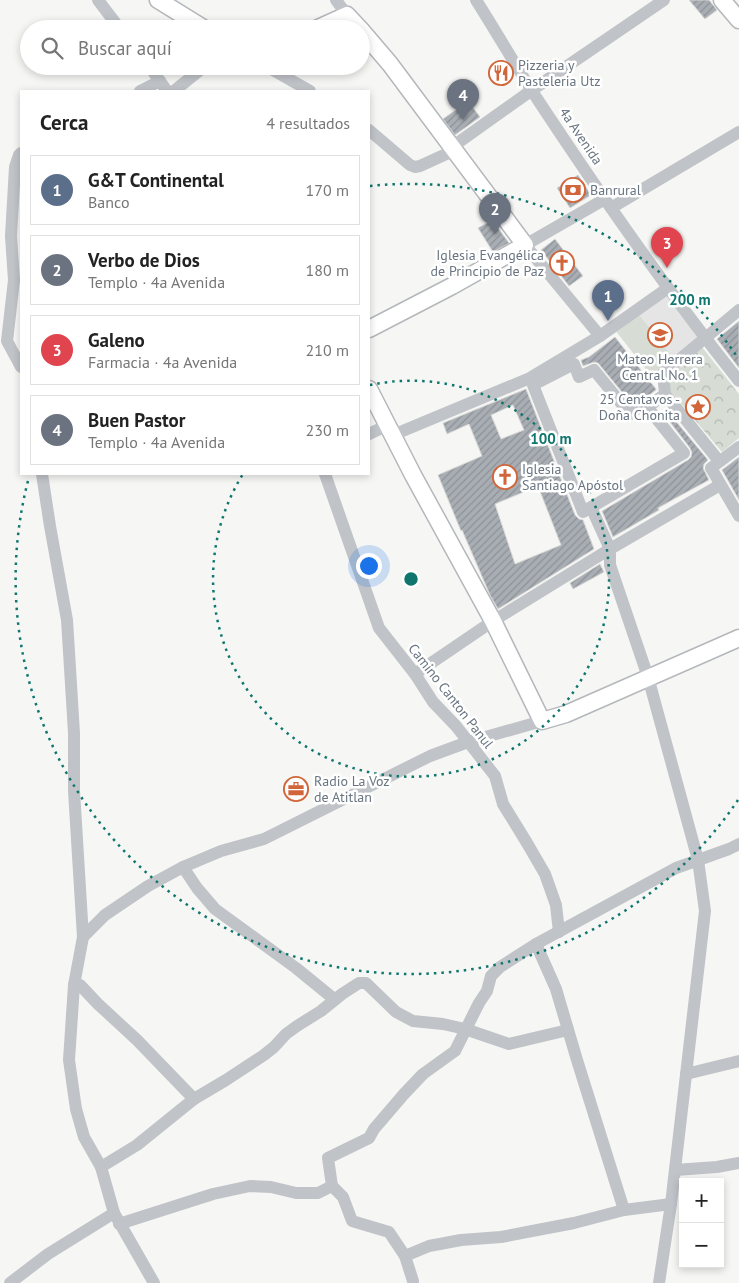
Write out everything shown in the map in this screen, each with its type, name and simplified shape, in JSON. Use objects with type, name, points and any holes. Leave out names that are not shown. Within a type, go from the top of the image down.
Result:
[{"type":"main road","points":[[158,0],[190,20]]},
{"type":"main road","points":[[722,0],[739,20]]},
{"type":"main road","points":[[336,20],[347,15],[352,20]]},
{"type":"main road","points":[[370,40],[390,64],[524,245],[452,286],[370,328]]},
{"type":"main road","points":[[370,391],[418,484],[494,621],[542,722],[566,714],[739,638]]},
{"type":"street","points":[[98,0],[113,20]]},
{"type":"street","points":[[336,0],[347,15]]},
{"type":"street","name":"4a Avenida","points":[[476,0],[532,90],[608,204],[705,339],[739,381]]},
{"type":"street","points":[[370,131],[410,165],[420,166],[453,148],[532,90],[664,0]]},
{"type":"street","points":[[145,90],[163,86],[155,75]]},
{"type":"street","points":[[175,90],[194,75]]},
{"type":"street","points":[[282,75],[308,90]]},
{"type":"street","points":[[600,336],[524,245],[608,204],[739,132]]},
{"type":"street","points":[[20,154],[15,167],[11,236],[14,280],[7,341],[20,365]]},
{"type":"street","points":[[370,434],[391,430],[530,378],[600,336],[668,288]]},
{"type":"street","points":[[720,462],[665,394],[663,373],[739,310]]},
{"type":"street","points":[[574,364],[579,376],[594,370],[630,414],[644,403],[648,407],[684,453],[583,512],[533,385],[574,364]]},
{"type":"street","points":[[648,407],[665,394]]},
{"type":"street","points":[[739,447],[711,468],[739,516]]},
{"type":"street","points":[[42,475],[68,620],[74,733],[74,790],[83,938],[74,985],[69,1060],[76,1109],[84,1137],[101,1167],[117,1218],[154,1283]]},
{"type":"street","name":"Camino Canton Panul","points":[[325,475],[379,628],[415,674],[433,702],[495,776],[503,804],[545,874],[556,905],[559,932]]},
{"type":"street","points":[[415,674],[494,621],[610,549],[720,485]]},
{"type":"street","points":[[591,507],[610,549],[610,565],[648,677],[698,860],[705,911],[671,1204],[659,1283]]},
{"type":"street","points":[[83,938],[105,915],[148,886],[183,867],[221,851],[264,839],[430,756],[468,742],[542,722]]},
{"type":"street","points":[[413,1281],[405,1256],[389,1232],[352,1221],[343,1197],[332,1186],[328,1158],[368,1138],[423,1074],[455,1051],[479,1003],[488,991],[490,976],[500,967],[536,944],[676,868],[739,844]]},
{"type":"street","points":[[183,867],[215,909],[296,968],[334,999]]},
{"type":"street","points":[[536,944],[556,989],[624,1210]]},
{"type":"street","points":[[101,1167],[137,1146],[194,1099],[264,1055],[286,1034],[359,983],[366,984],[396,1012],[413,1021],[443,1024],[509,1044],[568,1030]]},
{"type":"street","points":[[74,985],[80,984],[194,1099]]},
{"type":"street","points":[[686,1074],[739,1061]]},
{"type":"street","points":[[675,1170],[717,1167],[739,1163]]},
{"type":"street","points":[[10,1283],[48,1254],[117,1218],[250,1186],[271,1187],[296,1193],[318,1193],[332,1186]]},
{"type":"street","points":[[405,1256],[437,1244],[501,1236],[574,1223],[624,1210],[671,1204]]},
{"type":"shaded area","name":"Mateo Herrera Central No. 1","points":[[666,290],[703,337],[652,377],[614,329]]},
{"type":"green space","points":[[639,315],[674,359],[652,377],[617,332]]},
{"type":"green space","points":[[702,347],[739,394],[739,438],[722,452],[667,387],[669,375]]},
{"type":"building","points":[[689,0],[709,0],[717,10],[705,19]]},
{"type":"building","points":[[466,98],[480,117],[455,135],[443,119],[457,109],[454,106]]},
{"type":"building","points":[[578,175],[591,195],[570,208],[557,188]]},
{"type":"building","points":[[492,220],[509,243],[493,252],[478,228]]},
{"type":"building","name":"Iglesia Evangélica de Principio de Paz","points":[[555,239],[583,276],[569,286],[541,250]]},
{"type":"building","points":[[739,321],[739,368],[717,339]]},
{"type":"building","points":[[615,337],[656,389],[648,396],[642,395],[631,403],[598,363],[594,362],[583,366],[581,360],[589,357]]},
{"type":"building","points":[[526,389],[575,515],[583,520],[594,549],[498,609],[461,531],[438,475],[482,456],[469,424],[447,434],[443,423]],"holes":[[[513,405],[524,430],[501,439],[491,415]],[[538,486],[561,545],[515,564],[495,504]]]},
{"type":"building","points":[[674,419],[708,460],[703,468],[709,480],[658,508],[659,510],[613,537],[602,511],[691,457],[690,448],[670,422]]},
{"type":"building","points":[[739,457],[739,500],[722,470]]},
{"type":"building","points":[[600,564],[604,572],[573,589],[570,583]]},
{"type":"place","name":"Pizzeria y Pasteleria Utz","points":[[501,73]]},
{"type":"place","name":"Buen Pastor","points":[[463,120]]},
{"type":"place","name":"Banrural","points":[[573,190]]},
{"type":"place","name":"Verbo de Dios","points":[[495,234]]},
{"type":"place","name":"Iglesia Evangélica de Principio de Paz","points":[[562,263]]},
{"type":"place","name":"Galeno","points":[[667,268]]},
{"type":"place","name":"G&T Continental","points":[[608,321]]},
{"type":"place","name":"Mateo Herrera Central No. 1","points":[[660,335]]},
{"type":"place","name":"25 Centavos - Doña Chonita","points":[[698,407]]},
{"type":"place","name":"Iglesia Santiago Apóstol","points":[[505,477]]},
{"type":"place","name":"Radio La Voz de Atitlan","points":[[296,789]]}]
